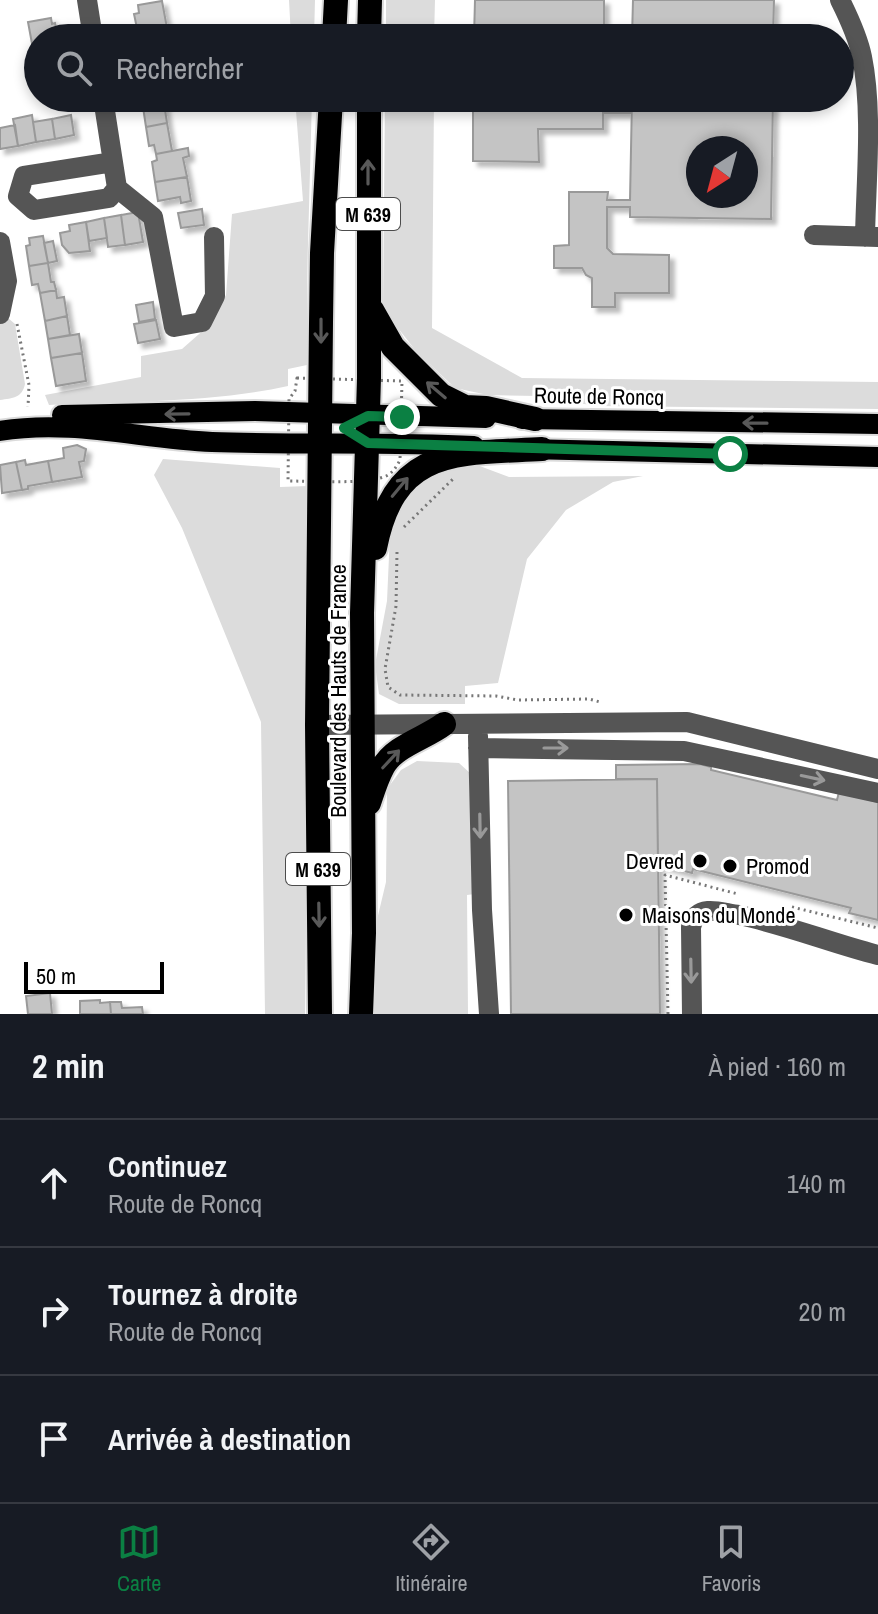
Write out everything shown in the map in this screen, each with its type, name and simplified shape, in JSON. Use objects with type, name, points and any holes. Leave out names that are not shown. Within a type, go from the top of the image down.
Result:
[{"type":"highway","points":[[335,24],[336,0]]},
{"type":"highway","points":[[369,24],[370,0]]},
{"type":"highway","name":"Boulevard des Hauts de France","points":[[320,1014],[317,725],[320,413],[322,253],[330,112]]},
{"type":"highway","name":"Boulevard des Hauts de France","points":[[361,1014],[364,933],[362,613],[370,306],[369,112]]},
{"type":"highway","points":[[370,306],[393,347],[441,395],[465,407],[486,408],[535,419]]},
{"type":"highway","points":[[362,613],[383,516],[405,480],[432,462],[453,455],[542,449]]},
{"type":"highway","points":[[364,817],[384,764],[403,748],[444,724]]},
{"type":"main road","name":"Route de Roncq","points":[[3,424],[28,415],[255,411],[368,416],[878,424]]},
{"type":"main road","points":[[320,413],[368,443]]},
{"type":"main road","points":[[320,443],[368,416]]},
{"type":"main road","name":"Route de Roncq","points":[[3,424],[74,427],[210,442],[368,443],[878,457]]},
{"type":"street","points":[[87,0],[91,24]]},
{"type":"street","points":[[840,0],[851,24]]},
{"type":"street","points":[[814,235],[871,237],[865,71],[854,30]]},
{"type":"street","points":[[105,112],[117,188],[153,217],[174,327],[202,322],[215,296],[214,237]]},
{"type":"street","points":[[113,162],[24,176],[9,197],[34,210],[109,198],[117,188]]},
{"type":"street","points":[[0,242],[7,281],[2,306]]},
{"type":"street","points":[[317,725],[687,722],[878,769]]},
{"type":"street","points":[[477,724],[481,898],[489,1014]]},
{"type":"street","points":[[478,748],[684,751],[878,793]]},
{"type":"street","points":[[692,1014],[691,927],[693,920],[703,912],[723,912],[791,928],[828,942],[878,955]]},
{"type":"path","points":[[2,306],[16,318],[29,385],[28,415]]},
{"type":"path","points":[[398,534],[456,477]]},
{"type":"path","points":[[397,548],[396,606],[385,669],[386,681],[392,692],[400,695],[502,696],[518,700],[589,699],[602,703]]},
{"type":"shaded area","points":[[289,0],[315,0],[314,24],[290,24]]},
{"type":"shaded area","points":[[386,0],[435,0],[434,24],[386,24]]},
{"type":"shaded area","points":[[296,112],[312,112],[307,365],[288,369],[288,386],[230,396],[49,405],[45,395],[141,377],[141,356],[182,349],[207,327],[226,295],[232,214],[303,201]]},
{"type":"shaded area","points":[[385,112],[434,112],[432,328],[522,378],[878,382],[878,409],[596,406],[538,396],[488,395],[455,388],[416,351],[383,309]]},
{"type":"shaded area","points":[[8,318],[15,324],[25,384],[19,395],[0,400],[0,322]]},
{"type":"shaded area","points":[[163,459],[280,468],[280,487],[308,486],[305,1014],[265,1014],[261,722],[182,528],[154,475]]},
{"type":"shaded area","points":[[469,462],[509,477],[643,476],[613,482],[566,510],[527,559],[498,683],[465,686],[465,704],[399,704],[379,694],[375,665],[387,601],[390,534],[396,509],[408,493],[443,468]]},
{"type":"shaded area","points":[[417,761],[459,763],[471,774],[475,894],[467,895],[468,1014],[373,1014],[376,924],[386,882],[387,789],[401,770]]},
{"type":"building","points":[[475,0],[604,0],[604,24],[474,24]]},
{"type":"building","points":[[633,0],[774,0],[773,24],[632,24]]},
{"type":"building","points":[[162,1],[166,24],[136,24],[134,14],[139,13],[138,5]]},
{"type":"building","points":[[51,18],[52,24],[28,24]]},
{"type":"building","points":[[144,112],[165,112],[167,123],[146,127]]},
{"type":"building","points":[[473,112],[631,112],[603,113],[603,129],[538,129],[539,162],[473,161]]},
{"type":"building","points":[[632,112],[773,112],[771,219],[630,217],[630,207],[607,207],[607,248],[613,254],[669,255],[669,293],[615,293],[615,307],[592,307],[592,278],[582,268],[554,268],[554,246],[569,245],[569,192],[608,192],[607,200],[630,200]]},
{"type":"building","points":[[32,115],[36,142],[18,146],[13,119]]},
{"type":"building","points":[[71,115],[74,135],[55,139],[52,119]]},
{"type":"building","points":[[52,119],[55,139],[36,142],[33,122]]},
{"type":"building","points":[[167,123],[172,151],[156,154],[154,145],[149,146],[146,127]]},
{"type":"building","points":[[15,125],[18,146],[0,149],[0,128]]},
{"type":"building","points":[[188,148],[189,156],[183,158],[187,177],[155,182],[152,162],[157,160],[156,154]]},
{"type":"building","points":[[187,177],[191,201],[181,203],[180,197],[158,201],[155,182]]},
{"type":"building","points":[[202,209],[204,225],[181,228],[178,213]]},
{"type":"building","points":[[138,212],[143,242],[125,245],[121,215]]},
{"type":"building","points":[[121,215],[125,245],[108,247],[104,218]]},
{"type":"building","points":[[104,218],[107,238],[89,241],[86,222]]},
{"type":"building","points":[[86,222],[90,251],[69,253],[62,245],[60,233],[70,231],[69,225]]},
{"type":"building","points":[[43,236],[48,263],[29,266],[26,246],[30,245],[29,238]]},
{"type":"building","points":[[53,241],[57,261],[48,263],[44,243]]},
{"type":"building","points":[[48,263],[51,282],[54,282],[56,290],[40,293],[38,284],[32,285],[29,266]]},
{"type":"building","points":[[56,290],[57,298],[64,297],[67,316],[45,321],[40,293]]},
{"type":"building","points":[[153,302],[155,319],[139,322],[136,305]]},
{"type":"building","points":[[67,316],[70,335],[48,339],[45,321]]},
{"type":"building","points":[[156,320],[160,339],[138,343],[134,324]]},
{"type":"building","points":[[79,334],[82,353],[51,358],[48,339]]},
{"type":"building","points":[[82,353],[86,381],[56,386],[51,358]]},
{"type":"building","points":[[77,445],[86,449],[84,461],[79,462],[82,477],[52,482],[48,461],[64,458],[63,448]]},
{"type":"building","points":[[25,460],[26,465],[48,461],[52,482],[22,490],[16,462]]},
{"type":"building","points":[[16,462],[22,490],[2,493],[0,465]]},
{"type":"building","points":[[700,764],[711,767],[711,770],[837,800],[839,792],[878,802],[878,920],[849,913],[851,908],[693,869],[692,873],[658,864],[657,779],[616,779],[616,765]]},
{"type":"building","points":[[657,779],[660,1014],[511,1014],[508,781]]},
{"type":"building","points":[[50,993],[52,1014],[28,1014],[26,996]]},
{"type":"building","points":[[100,1000],[100,1003],[110,1002],[111,1014],[80,1014],[80,1001]]},
{"type":"building","points":[[110,1002],[121,1002],[122,1008],[142,1007],[143,1014],[111,1014]]},
{"type":"place","name":"Devred","points":[[700,861]]},
{"type":"place","name":"Promod","points":[[730,866]]},
{"type":"place","name":"Maisons du Monde","points":[[626,915]]},
{"type":"route","points":[[402,417],[368,416],[344,428],[368,443],[730,454]]}]
